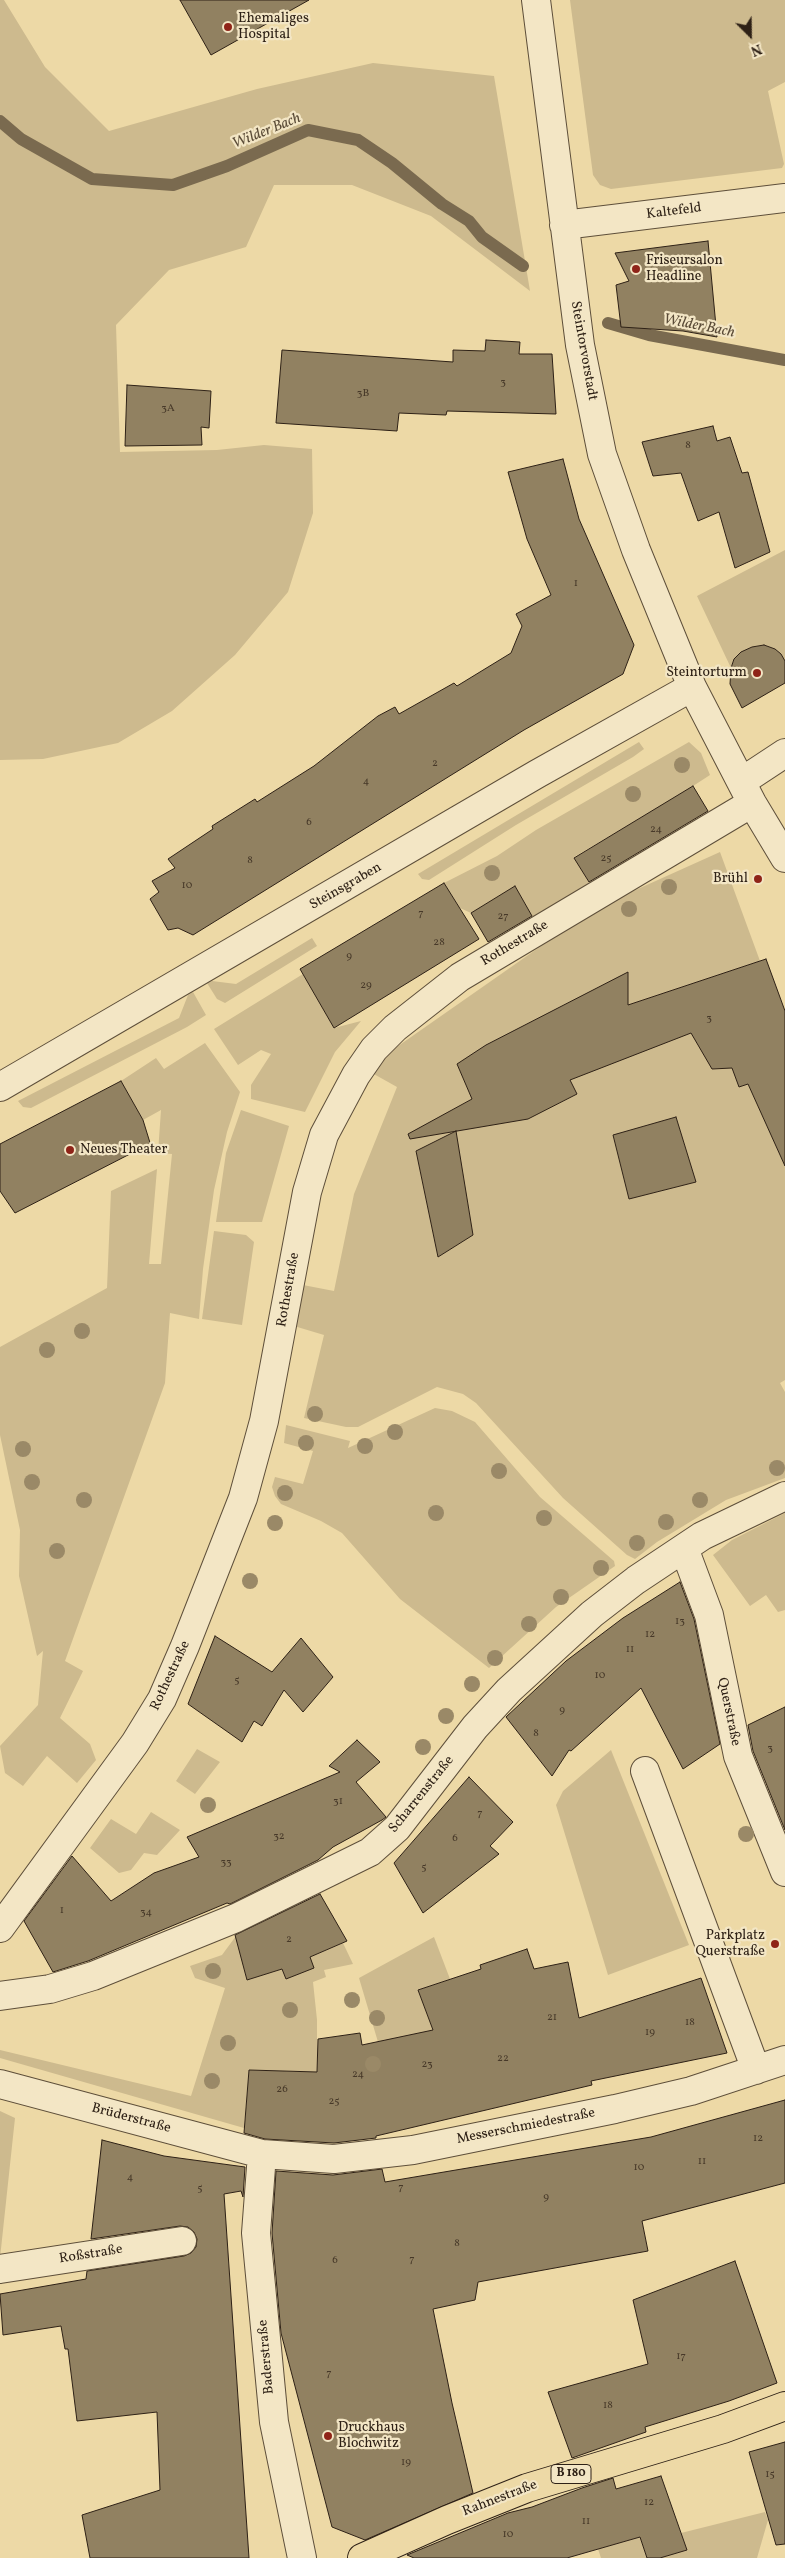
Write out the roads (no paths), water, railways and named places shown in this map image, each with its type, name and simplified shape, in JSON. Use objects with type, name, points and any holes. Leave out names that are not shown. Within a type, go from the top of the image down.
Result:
[{"type":"main road","name":"Rahnestraße","points":[[362,2558],[447,2520],[527,2488],[723,2429],[785,2406]]},
{"type":"street","name":"Steintorvorstadt","points":[[536,0],[580,346],[602,454],[636,550],[692,687]]},
{"type":"street","name":"Kaltefeld","points":[[565,236],[785,198]]},
{"type":"street","points":[[692,687],[746,792],[785,858]]},
{"type":"street","name":"Steinsgraben","points":[[0,1087],[537,774],[692,687]]},
{"type":"street","name":"Rothestraße","points":[[0,1928],[135,1743],[162,1699],[185,1646],[243,1498],[264,1421],[307,1192],[324,1136],[356,1075],[374,1049],[395,1028],[460,977],[746,792],[785,753]]},
{"type":"street","name":"Scharrenstraße","points":[[0,1996],[50,1989],[93,1976],[215,1927],[370,1852],[397,1828],[475,1727],[509,1690],[592,1614],[636,1580],[684,1548],[738,1517],[785,1496]]},
{"type":"street","name":"Querstraße","points":[[684,1548],[709,1615],[723,1694],[738,1756],[785,1872]]},
{"type":"street","points":[[645,1771],[756,2070]]},
{"type":"street","name":"Messerschmiedestraße","points":[[262,2154],[334,2159],[413,2150],[616,2109],[691,2091],[785,2060]]},
{"type":"street","name":"Brüderstraße","points":[[0,2084],[262,2154]]},
{"type":"street","name":"Baderstraße","points":[[262,2154],[256,2232],[274,2422],[302,2558]]},
{"type":"street","name":"Roßstraße","points":[[0,2269],[182,2241]]},
{"type":"waterway","name":"Wilder Bach","points":[[0,121],[21,139],[92,179],[173,185],[227,166],[308,130],[358,140],[392,163],[442,204],[469,221],[482,237],[523,266]]},
{"type":"waterway","name":"Wilder Bach","points":[[608,323],[649,335],[785,360]]},
{"type":"place","name":"Ehemaliges Hospital","points":[[228,27]]},
{"type":"place","name":"Friseursalon Headline","points":[[636,269]]},
{"type":"place","name":"Steintorturm","points":[[757,673]]},
{"type":"place","name":"Brühl","points":[[758,879]]},
{"type":"place","name":"Neues Theater","points":[[70,1150]]},
{"type":"place","name":"Parkplatz Querstraße","points":[[775,1944]]},
{"type":"place","name":"Druckhaus Blochwitz","points":[[328,2436]]}]
